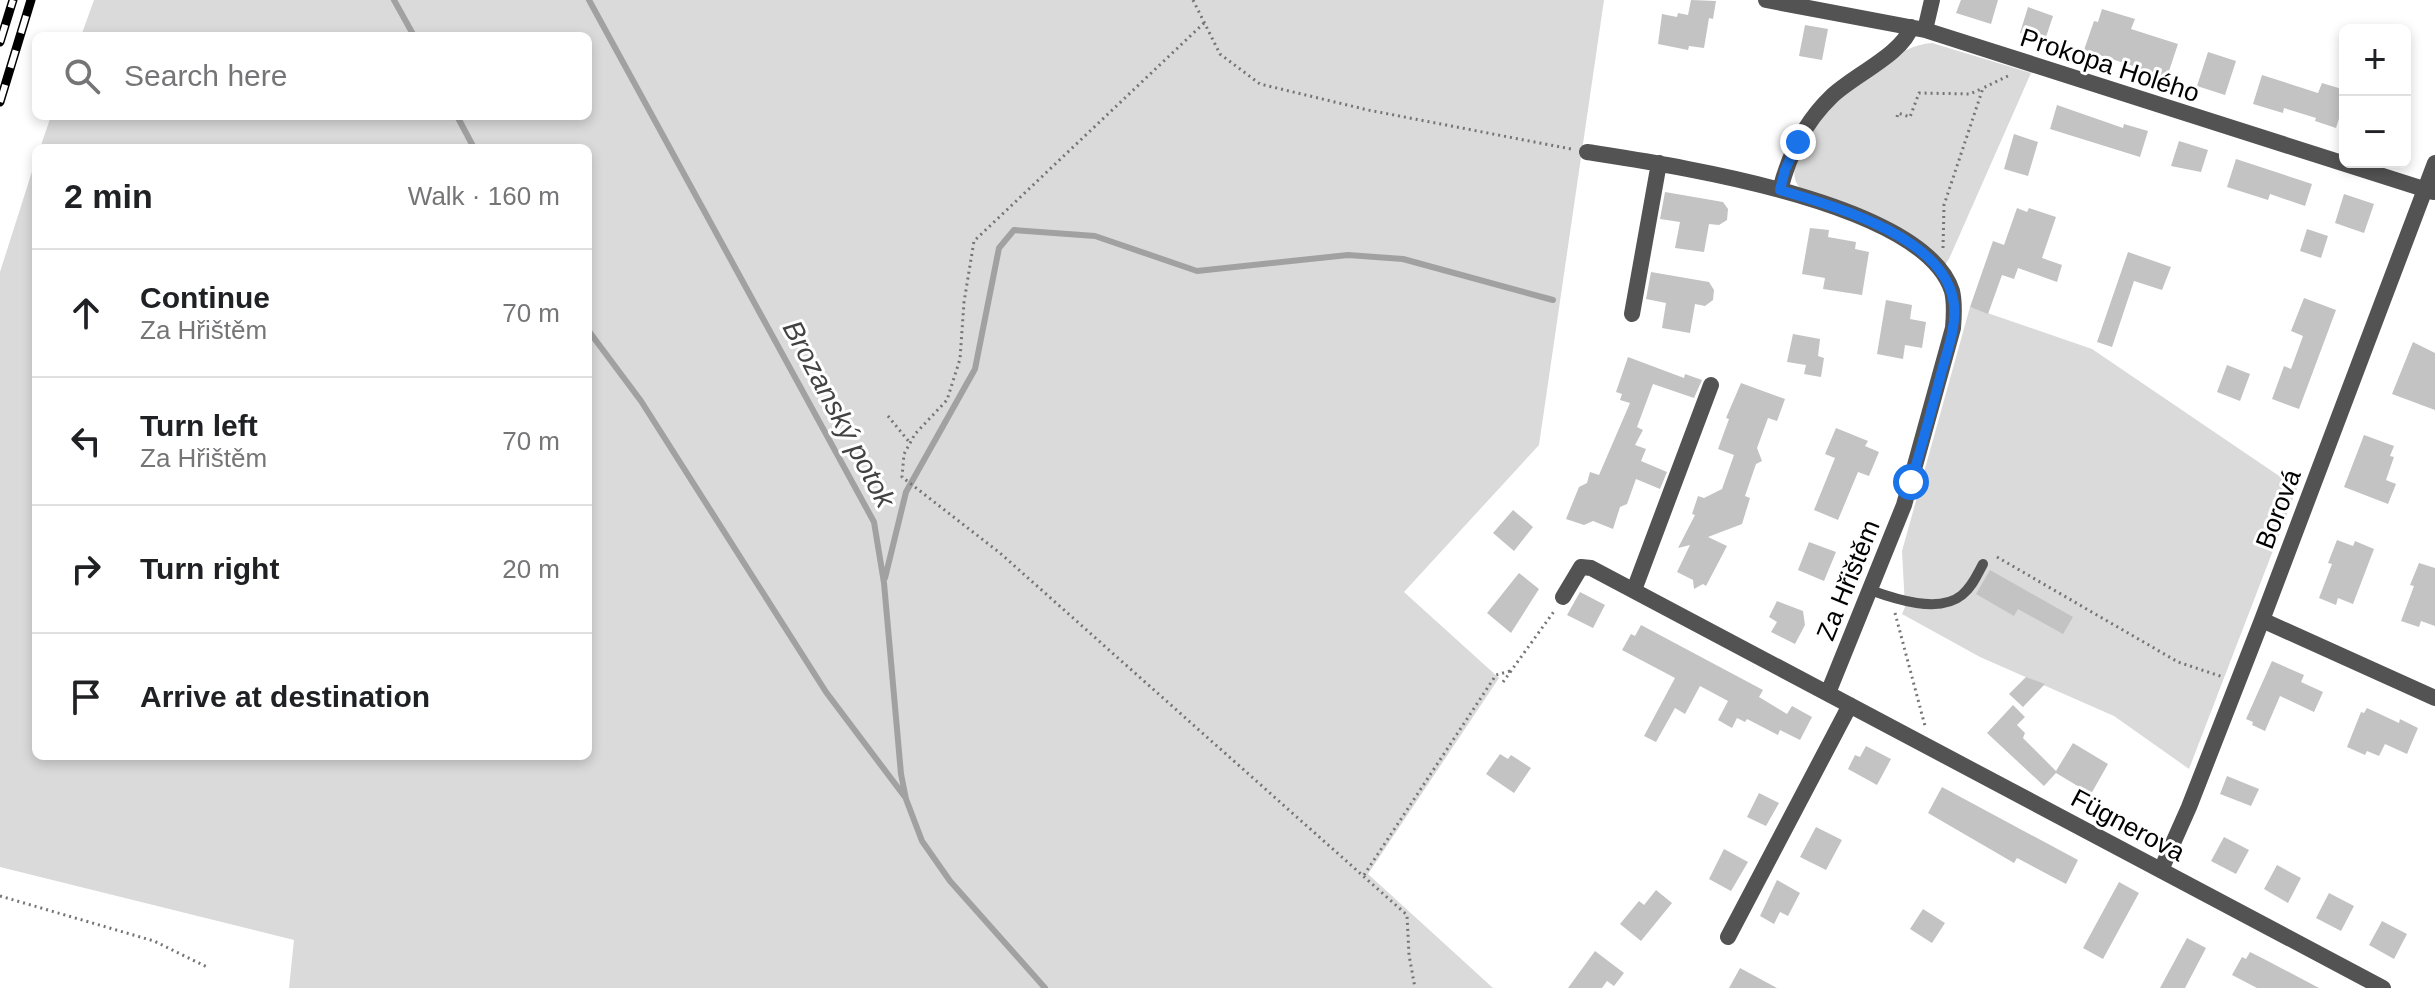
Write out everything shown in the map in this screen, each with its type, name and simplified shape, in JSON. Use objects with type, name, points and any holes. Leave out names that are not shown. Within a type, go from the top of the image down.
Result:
[{"type":"street","name":"Prokopa Holého","points":[[1766,0],[1918,28],[2430,191]]},
{"type":"street","points":[[1780,190],[1791,156],[1821,107],[1859,74],[1901,45],[1918,28],[1932,0]]},
{"type":"street","name":"Za Hřištěm","points":[[1587,152],[1659,163],[1780,190],[1848,211],[1879,224],[1916,249],[1939,270],[1951,291],[1954,304],[1951,336],[1908,493],[1828,693]]},
{"type":"street","points":[[1632,314],[1659,163]]},
{"type":"street","name":"Borová","points":[[2161,870],[2189,807],[2430,191],[2435,163]]},
{"type":"street","points":[[1634,590],[1711,385]]},
{"type":"street","name":"Fügnerova","points":[[1563,597],[1581,567],[1591,568],[2383,988]]},
{"type":"street","points":[[2262,620],[2435,698]]},
{"type":"street","points":[[1728,937],[1850,705]]},
{"type":"lane","points":[[1870,590],[1933,604],[1960,597],[1971,586],[1983,564]]},
{"type":"path","points":[[1193,0],[1220,54],[1260,84],[1368,110],[1587,152]]},
{"type":"path","points":[[1204,23],[974,241],[964,302],[960,359],[947,400],[904,454],[902,477],[1000,553],[1407,915],[1415,988]]},
{"type":"path","points":[[1897,117],[1898,113],[1910,117],[1919,93],[1970,94],[2020,70],[2023,62]]},
{"type":"path","points":[[1939,270],[1944,239],[1944,205],[1983,88]]},
{"type":"path","points":[[888,416],[910,443]]},
{"type":"path","points":[[1996,556],[2178,662],[2237,683]]},
{"type":"path","points":[[1892,597],[1925,724],[1927,746]]},
{"type":"path","points":[[1503,682],[1551,616]]},
{"type":"path","points":[[1364,875],[1496,675],[1510,671]]},
{"type":"path","points":[[0,896],[154,941],[207,967]]},
{"type":"shaded area","points":[[94,0],[1604,0],[1539,445],[1404,592],[1499,678],[1368,874],[1493,988],[289,988],[294,940],[0,867],[0,272],[32,172],[32,760],[592,760],[592,144],[41,144],[50,120],[592,120],[592,32],[82,32]]},
{"type":"shaded area","points":[[1932,43],[2031,73],[1944,266],[1894,224],[1806,192],[1795,179],[1795,167],[1805,141],[1832,107],[1894,57],[1919,45]]},
{"type":"shaded area","points":[[1970,307],[2092,349],[2297,488],[2189,769],[2114,716],[1980,657],[1902,614],[1905,607],[1902,551]]},
{"type":"building","points":[[1691,0],[1716,1],[1713,19],[1709,18],[1704,48],[1689,46],[1688,50],[1658,44],[1662,14],[1677,17],[1678,13],[1688,15]]},
{"type":"building","points":[[1961,0],[1998,0],[1991,24],[1956,13]]},
{"type":"building","points":[[2028,7],[2053,16],[2045,40],[2020,33]]},
{"type":"building","points":[[2102,9],[2135,19],[2131,29],[2178,44],[2167,77],[2084,50],[2094,21],[2098,22]]},
{"type":"building","points":[[1805,25],[1828,29],[1822,60],[1799,56]]},
{"type":"building","points":[[2208,52],[2236,61],[2225,95],[2197,86]]},
{"type":"building","points":[[2262,75],[2318,93],[2322,83],[2339,88],[2336,128],[2284,108],[2283,113],[2253,104]]},
{"type":"building","points":[[2057,105],[2123,128],[2124,124],[2148,131],[2140,157],[2050,129]]},
{"type":"building","points":[[2014,134],[2038,142],[2028,176],[2004,169]]},
{"type":"building","points":[[2179,141],[2208,150],[2201,172],[2171,166]]},
{"type":"building","points":[[2236,159],[2312,184],[2305,206],[2270,194],[2268,200],[2227,187]]},
{"type":"building","points":[[1665,192],[1723,202],[1728,209],[1727,220],[1719,225],[1709,224],[1704,252],[1675,248],[1680,222],[1660,219]]},
{"type":"building","points":[[2344,194],[2374,204],[2364,233],[2335,223]]},
{"type":"building","points":[[2017,208],[2027,212],[2029,208],[2056,217],[2042,258],[2062,265],[2057,282],[2018,268],[2014,279],[2002,275],[1988,314],[1970,307],[1993,241],[2004,245]]},
{"type":"building","points":[[1810,228],[1829,230],[1828,237],[1856,242],[1855,249],[1869,252],[1862,295],[1823,289],[1825,278],[1802,274]]},
{"type":"building","points":[[2307,229],[2328,236],[2321,258],[2300,251]]},
{"type":"building","points":[[2128,252],[2171,267],[2162,290],[2134,281],[2112,347],[2097,342]]},
{"type":"building","points":[[1651,272],[1709,282],[1714,290],[1713,300],[1705,306],[1695,304],[1690,333],[1662,328],[1666,303],[1646,299]]},
{"type":"building","points":[[2304,298],[2336,310],[2299,409],[2272,399],[2284,366],[2291,369],[2303,336],[2291,331]]},
{"type":"building","points":[[1886,300],[1912,305],[1910,319],[1926,322],[1922,348],[1905,345],[1903,359],[1877,354]]},
{"type":"building","points":[[1793,334],[1820,339],[1818,356],[1824,358],[1821,377],[1804,374],[1806,365],[1787,362]]},
{"type":"building","points":[[2413,342],[2435,353],[2435,410],[2392,394]]},
{"type":"building","points":[[1628,357],[1684,378],[1685,374],[1702,380],[1694,398],[1653,384],[1637,427],[1643,430],[1635,445],[1646,449],[1641,461],[1667,472],[1660,489],[1636,479],[1627,504],[1620,507],[1613,529],[1593,521],[1584,525],[1566,519],[1579,487],[1587,483],[1590,472],[1599,475],[1630,403],[1620,400],[1622,394],[1616,392]]},
{"type":"building","points":[[2227,365],[2250,374],[2240,401],[2217,392]]},
{"type":"building","points":[[1741,383],[1785,399],[1777,421],[1768,418],[1757,448],[1762,461],[1756,464],[1745,496],[1750,498],[1742,524],[1708,537],[1727,546],[1706,586],[1703,584],[1694,589],[1693,580],[1677,572],[1690,545],[1678,548],[1695,515],[1692,514],[1698,496],[1704,498],[1722,489],[1734,455],[1718,449],[1729,419],[1726,418]]},
{"type":"building","points":[[1836,428],[1868,441],[1865,446],[1879,452],[1869,476],[1858,472],[1838,520],[1814,510],[1835,458],[1825,454]]},
{"type":"building","points":[[2364,435],[2394,446],[2390,456],[2394,457],[2386,480],[2396,484],[2388,504],[2344,487]]},
{"type":"building","points":[[1513,510],[1533,527],[1514,551],[1493,533]]},
{"type":"building","points":[[2337,540],[2353,546],[2355,541],[2374,549],[2353,604],[2338,598],[2336,605],[2319,598]]},
{"type":"building","points":[[1809,542],[1836,552],[1824,581],[1798,570]]},
{"type":"building","points":[[2419,563],[2435,568],[2435,626],[2421,621],[2419,627],[2401,621]]},
{"type":"building","points":[[1990,570],[2073,617],[2063,634],[2018,609],[2014,616],[1976,594]]},
{"type":"building","points":[[1519,573],[1539,589],[1511,633],[1487,613]]},
{"type":"building","points":[[1580,592],[1605,605],[1593,628],[1567,615]]},
{"type":"building","points":[[1777,601],[1803,611],[1805,625],[1795,644],[1771,632],[1777,622],[1769,617]]},
{"type":"building","points":[[1641,625],[1763,690],[1759,697],[1787,714],[1792,706],[1812,717],[1800,740],[1780,730],[1778,735],[1747,719],[1745,722],[1737,718],[1732,728],[1718,720],[1728,701],[1700,686],[1685,714],[1675,708],[1656,742],[1644,736],[1675,678],[1622,650],[1631,634],[1635,636]]},
{"type":"building","points":[[2272,661],[2304,675],[2301,682],[2323,692],[2314,712],[2280,696],[2265,731],[2246,719]]},
{"type":"building","points":[[2026,677],[2045,684],[2023,707],[2009,694]]},
{"type":"building","points":[[2013,705],[2025,717],[2017,725],[2025,733],[2023,738],[2056,771],[2073,743],[2108,764],[2091,794],[2056,773],[2044,786],[1987,733]]},
{"type":"building","points":[[2367,708],[2418,728],[2407,754],[2385,744],[2379,756],[2367,751],[2365,755],[2347,747],[2361,712],[2364,713]]},
{"type":"building","points":[[1866,746],[1891,759],[1877,785],[1848,769],[1855,755],[1860,757]]},
{"type":"building","points":[[1500,754],[1508,759],[1511,755],[1531,768],[1514,793],[1486,774]]},
{"type":"building","points":[[2227,776],[2259,789],[2251,806],[2220,794]]},
{"type":"building","points":[[1942,787],[2078,860],[2066,884],[2017,858],[2014,863],[1928,813]]},
{"type":"building","points":[[1759,793],[1779,803],[1766,826],[1747,817]]},
{"type":"building","points":[[1816,827],[1842,840],[1826,870],[1800,857]]},
{"type":"building","points":[[2224,837],[2249,850],[2236,874],[2211,861]]},
{"type":"building","points":[[1724,849],[1748,862],[1731,891],[1709,879]]},
{"type":"building","points":[[2277,865],[2301,878],[2288,903],[2264,889]]},
{"type":"building","points":[[1777,880],[1800,893],[1788,916],[1780,912],[1774,924],[1760,916]]},
{"type":"building","points":[[2119,882],[2139,893],[2103,959],[2083,948]]},
{"type":"building","points":[[1656,890],[1672,903],[1641,941],[1620,924],[1639,901],[1644,905]]},
{"type":"building","points":[[2329,893],[2354,906],[2341,931],[2316,918]]},
{"type":"building","points":[[1923,909],[1945,923],[1932,943],[1910,929]]},
{"type":"building","points":[[2382,921],[2407,934],[2394,959],[2369,945]]},
{"type":"building","points":[[2187,938],[2206,948],[2185,988],[2160,988]]},
{"type":"building","points":[[1595,951],[1624,973],[1614,986],[1607,981],[1602,988],[1568,988]]},
{"type":"building","points":[[2250,952],[2319,988],[2257,988],[2232,975],[2242,957],[2246,959]]},
{"type":"building","points":[[1740,968],[1777,988],[1729,988]]},
{"type":"waterway","points":[[394,0],[412,32]]},
{"type":"waterway","name":"Brozanský potok","points":[[589,0],[874,522],[884,583],[901,774],[906,799],[922,841],[950,881],[1045,988]]},
{"type":"waterway","points":[[459,120],[472,144]]},
{"type":"waterway","points":[[885,578],[906,492],[975,369],[999,248],[1014,230],[1095,236],[1197,271],[1348,255],[1403,259],[1553,300]]},
{"type":"waterway","points":[[592,335],[641,401],[826,692],[905,797]]},
{"type":"railway","points":[[0,42],[13,0]]},
{"type":"railway","points":[[0,102],[31,0]]},
{"type":"route","points":[[1798,142],[1780,190],[1864,217],[1893,232],[1939,270],[1951,291],[1953,328],[1911,482]]}]
